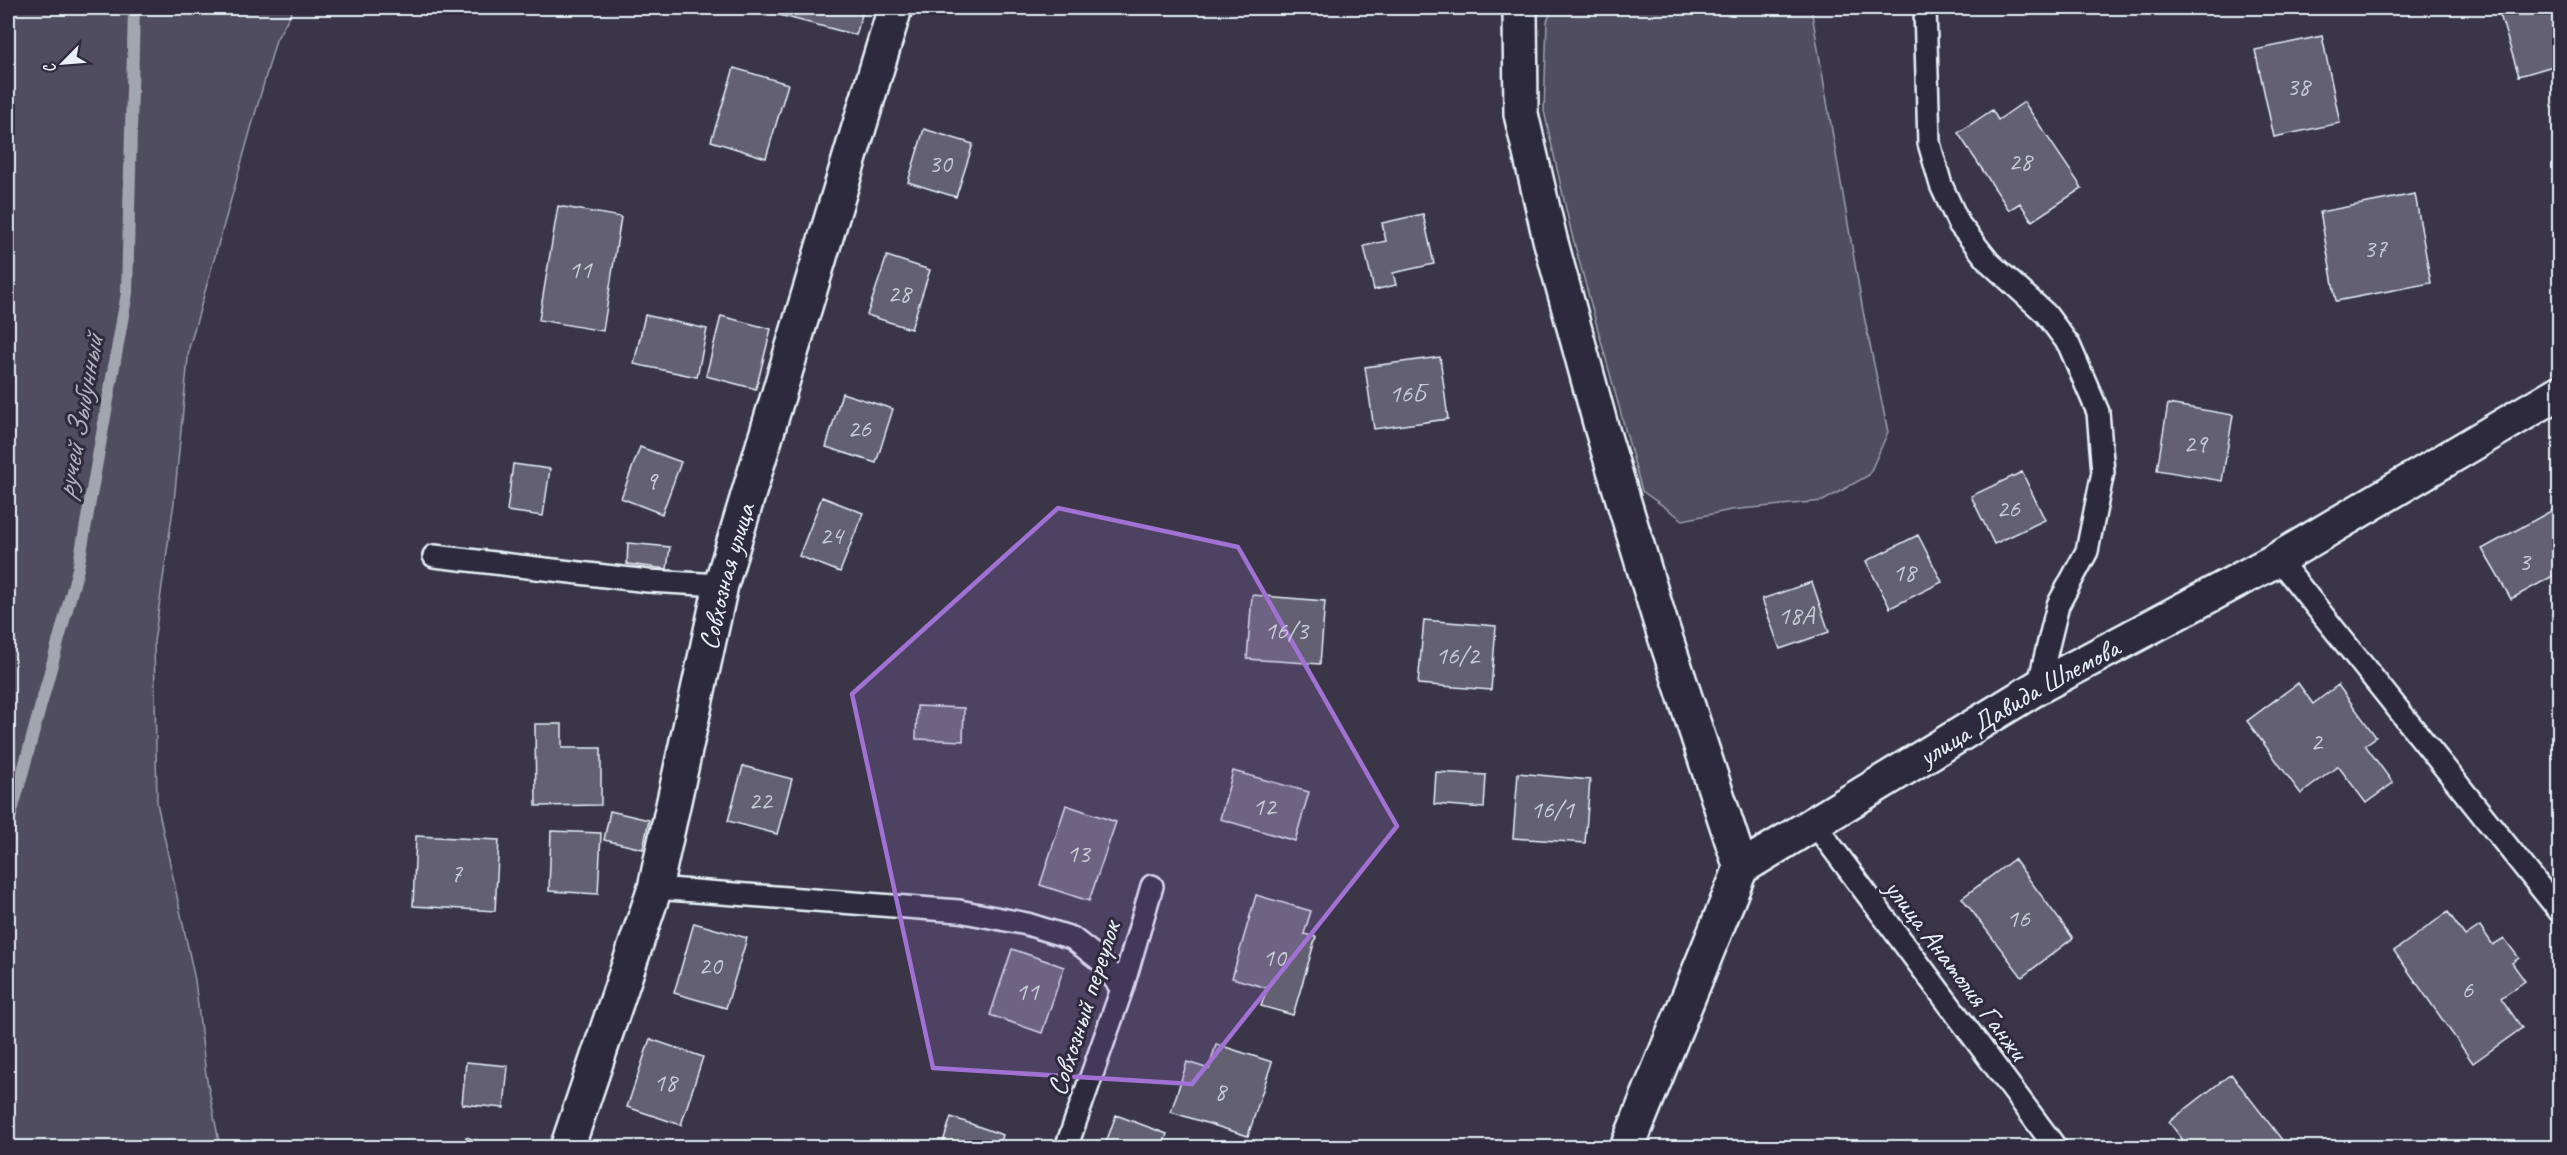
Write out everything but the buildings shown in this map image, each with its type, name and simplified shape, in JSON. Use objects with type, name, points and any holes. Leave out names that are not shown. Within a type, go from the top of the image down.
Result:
[{"type":"street","name":"Совхозная улица","points":[[567,1148],[655,888],[722,585],[895,8]]},
{"type":"street","points":[[1520,8],[1521,114],[1550,239],[1602,430],[1657,610],[1741,868],[1627,1148]]},
{"type":"street","name":"улица Давида Шлемова","points":[[1741,868],[2038,687],[2278,559],[2559,392]]},
{"type":"lane","points":[[1925,8],[1929,143],[1941,185],[1959,224],[1989,262],[2046,314],[2069,345],[2098,412],[2103,472],[2086,551],[2058,605],[2038,687]]},
{"type":"lane","points":[[434,556],[648,581],[722,585]]},
{"type":"lane","points":[[2278,559],[2559,912]]},
{"type":"lane","name":"улица Анатолия Ганжи","points":[[1814,823],[2056,1148]]},
{"type":"lane","name":"Совхозный переулок","points":[[1066,1148],[1122,989],[1152,886]]},
{"type":"lane","points":[[655,888],[959,911],[1027,924],[1072,938],[1100,960],[1122,989]]},
{"type":"highlighted area","points":[[1058,508],[1238,547],[1397,826],[1192,1084],[933,1068],[852,694]]},
{"type":"shaded area","points":[[8,8],[294,8],[276,40],[189,348],[174,502],[154,642],[157,803],[195,980],[206,1075],[220,1147],[8,1147]]},
{"type":"shaded area","points":[[1553,8],[1811,8],[1863,311],[1888,432],[1869,475],[1823,501],[1731,510],[1683,520],[1642,491],[1571,231],[1544,111],[1547,21]]},
{"type":"waterway","name":"ручей Зыбунный","points":[[8,826],[78,569],[127,293],[134,8]]}]
